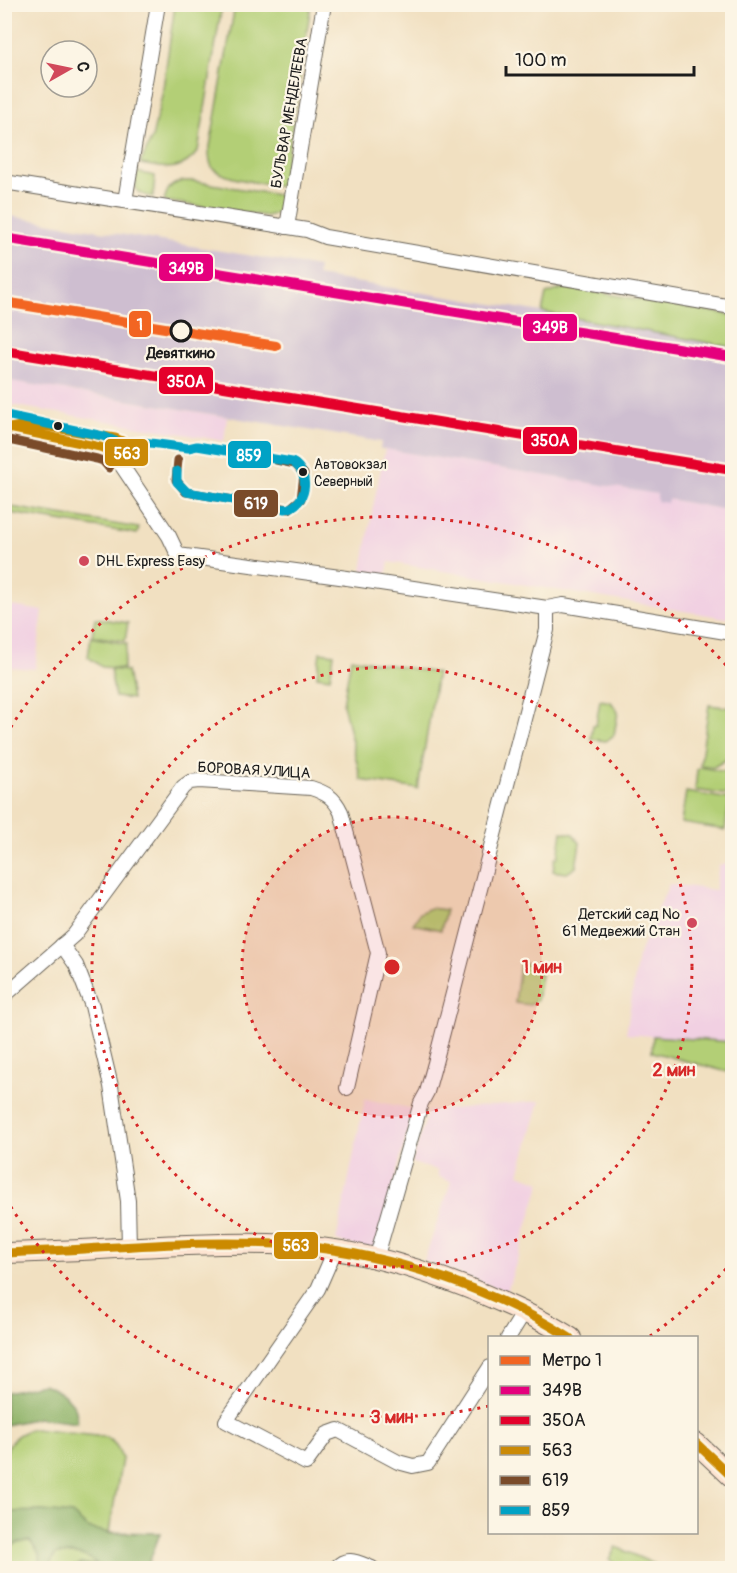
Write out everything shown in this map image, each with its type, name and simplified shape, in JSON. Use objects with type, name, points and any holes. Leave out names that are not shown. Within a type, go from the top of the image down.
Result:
[{"type":"street","points":[[125,201],[158,4]]},
{"type":"street","name":"БУЛЬВАР МЕНДЕЛЕЕВА","points":[[287,227],[324,4]]},
{"type":"street","points":[[4,182],[307,230],[325,237],[732,307]]},
{"type":"street","points":[[4,427],[110,451],[118,459],[169,536],[178,555],[547,608],[563,605],[732,633]]},
{"type":"street","points":[[376,1259],[421,1103],[427,1092],[547,630],[547,608]]},
{"type":"street","name":"БОРОВАЯ УЛИЦА","points":[[4,996],[74,935],[140,843],[183,787],[190,782],[311,788],[328,794],[336,802],[341,812],[378,953],[347,1088]]},
{"type":"street","points":[[62,945],[75,965],[92,1006],[111,1086],[128,1202],[129,1248]]},
{"type":"street","points":[[4,1253],[270,1244],[335,1250],[376,1259],[466,1286],[554,1326],[568,1336]]},
{"type":"street","points":[[335,1250],[318,1289],[226,1420],[306,1463],[327,1434],[338,1430],[398,1462],[413,1466],[428,1463],[488,1369]]},
{"type":"street","points":[[509,1336],[525,1312]]},
{"type":"street","points":[[698,1445],[732,1477]]},
{"type":"street","points":[[336,1569],[345,1561],[354,1560],[372,1569]]},
{"type":"shaded area","points":[[4,215],[318,267],[317,276],[542,312],[732,347],[732,511],[668,499],[667,503],[657,501],[657,494],[380,449],[381,442],[5,380]]},
{"type":"shaded area","points":[[4,380],[227,417],[224,441],[5,404]]},
{"type":"shaded area","points":[[385,449],[658,494],[657,501],[667,499],[732,511],[732,619],[389,562],[386,575],[362,571]]},
{"type":"shaded area","points":[[5,605],[43,611],[35,669],[5,667]]},
{"type":"shaded area","name":"Детский сад № 61 Медвежий Стан","points":[[732,862],[732,1042],[626,1034],[638,956],[669,884],[715,890],[719,865]]},
{"type":"shaded area","points":[[365,1099],[414,1109],[375,1251],[336,1241]]},
{"type":"shaded area","points":[[540,1101],[519,1174],[541,1182],[507,1292],[424,1261],[451,1182],[439,1177],[437,1170],[412,1163],[428,1111]]},
{"type":"green space","points":[[175,5],[222,5],[198,151],[185,163],[165,168],[140,164],[152,138],[162,95]]},
{"type":"green space","points":[[235,5],[311,5],[283,187],[225,175],[212,167],[210,162],[209,152]]},
{"type":"green space","points":[[137,172],[155,176],[153,197],[139,193],[137,190]]},
{"type":"green space","points":[[183,181],[285,196],[279,210],[266,216],[164,201],[170,187]]},
{"type":"green space","points":[[567,287],[732,315],[732,347],[542,312],[546,294]]},
{"type":"green space","points":[[4,506],[139,528],[137,534],[5,512]]},
{"type":"green space","points":[[95,618],[128,623],[125,641],[92,636]]},
{"type":"green space","points":[[91,637],[127,644],[123,669],[102,667],[88,657]]},
{"type":"green space","points":[[320,652],[334,654],[330,678],[317,676]]},
{"type":"green space","points":[[351,658],[437,673],[418,789],[361,780],[343,704]]},
{"type":"green space","points":[[110,669],[127,671],[132,699],[115,697]]},
{"type":"green space","points":[[600,700],[611,702],[618,712],[614,735],[606,741],[591,739]]},
{"type":"green space","points":[[709,705],[732,708],[732,756],[714,767],[700,765]]},
{"type":"green space","points":[[701,767],[732,773],[729,795],[695,790],[697,770]]},
{"type":"green space","points":[[686,792],[730,799],[725,830],[681,823]]},
{"type":"green space","points":[[562,832],[573,834],[580,843],[576,867],[567,873],[553,871],[555,858],[558,858]]},
{"type":"green space","points":[[430,908],[446,910],[441,930],[413,924],[420,913]]},
{"type":"green space","points":[[520,963],[534,965],[541,975],[537,1000],[530,1005],[515,1003]]},
{"type":"green space","points":[[653,1036],[732,1042],[732,1062],[728,1072],[652,1052]]},
{"type":"green space","points":[[43,1384],[68,1398],[75,1409],[77,1423],[38,1418],[5,1425],[5,1392]]},
{"type":"green space","points":[[34,1429],[105,1437],[116,1446],[122,1459],[109,1532],[160,1533],[147,1568],[5,1568],[5,1457],[11,1441],[23,1432]]},
{"type":"green space","points":[[5,1508],[7,1512],[43,1511],[72,1514],[88,1528],[109,1533],[160,1533],[147,1568],[70,1568],[81,1564],[97,1564],[83,1556],[56,1554],[49,1568],[41,1568],[40,1555],[30,1541],[19,1542],[5,1549]]},
{"type":"green space","points":[[616,1547],[663,1568],[619,1568],[609,1559]]},
{"type":"metro line","name":"1","points":[[4,302],[276,346]]},
{"type":"transit line","name":"349В","points":[[4,238],[732,357]]},
{"type":"transit line","name":"350А","points":[[4,351],[732,470]]},
{"type":"transit line","name":"859","points":[[6,415],[103,436],[117,442],[127,452]]},
{"type":"transit line","name":"563","points":[[32,424],[115,438],[122,441],[127,454],[118,460],[110,451],[100,447],[4,427],[32,424]]},
{"type":"transit line","name":"619","points":[[4,439],[97,459],[103,461],[109,468]]},
{"type":"transit line","name":"859","points":[[113,449],[123,444],[143,442],[188,448],[197,446],[292,462],[302,474],[304,488],[298,502],[285,509],[187,492],[177,482],[177,471]]},
{"type":"transit line","name":"619","points":[[178,460],[176,480],[186,492],[289,509],[301,499],[304,474],[295,464],[276,460]]},
{"type":"transit line","name":"563","points":[[4,1253],[190,1243],[264,1244],[335,1250],[370,1257],[441,1277],[509,1304],[567,1336]]},
{"type":"transit line","name":"563","points":[[698,1445],[732,1477]]},
{"type":"place","name":"Девяткино","points":[[181,331]]},
{"type":"place","name":"Автовокзал Северный","points":[[303,472]]},
{"type":"place","name":"DHL Express Easy","points":[[84,561]]},
{"type":"place","name":"Детский сад № 61 Медвежий Стан","points":[[692,923]]}]
